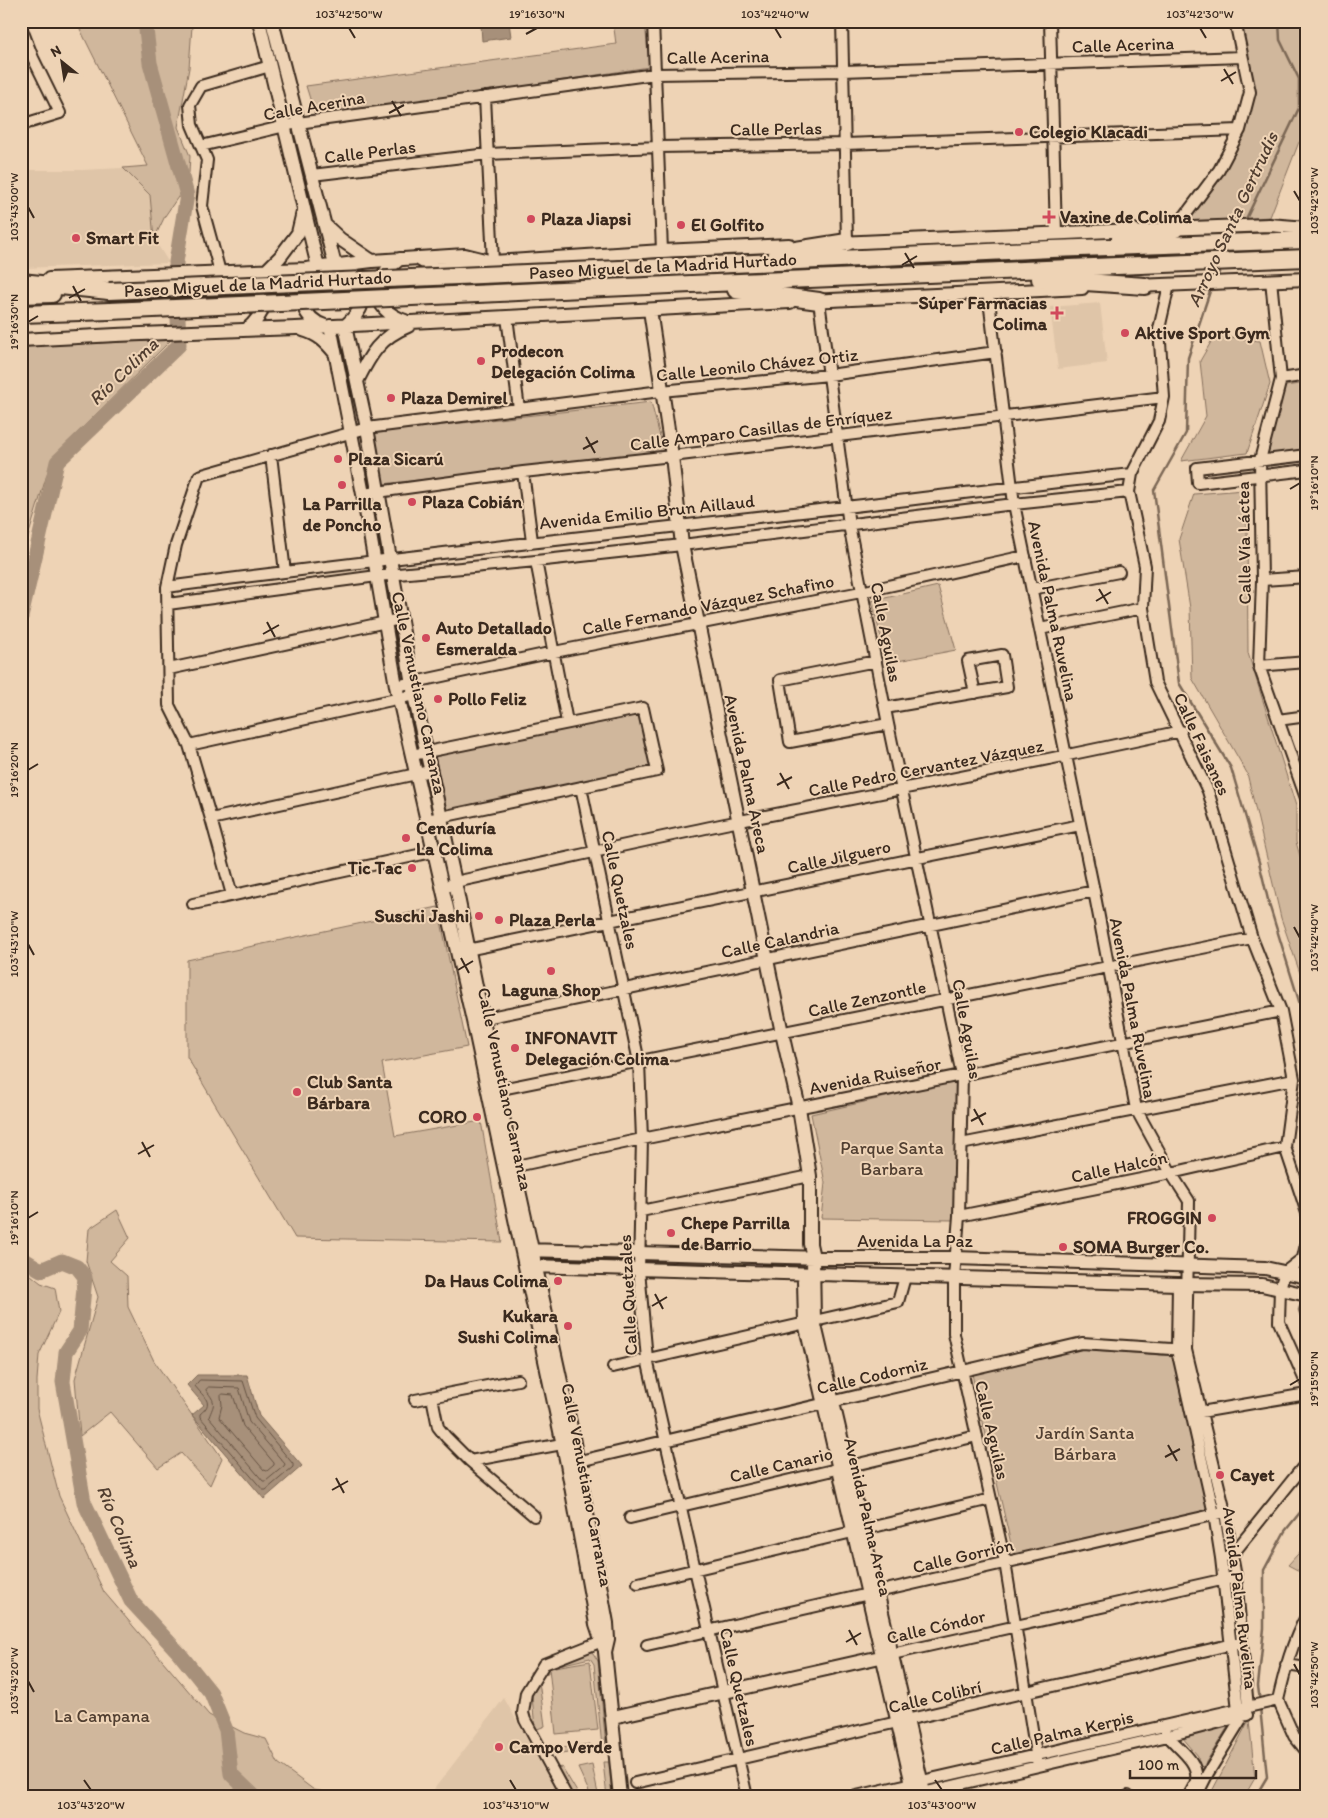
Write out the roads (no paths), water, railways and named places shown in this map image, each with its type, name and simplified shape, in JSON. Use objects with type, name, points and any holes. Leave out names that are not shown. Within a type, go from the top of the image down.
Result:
[{"type":"highway","points":[[1052,249],[1174,229]]},
{"type":"highway","name":"Paseo Miguel de la Madrid Hurtado","points":[[21,295],[1052,249],[1307,240]]},
{"type":"highway","points":[[690,266],[847,242]]},
{"type":"highway","name":"Paseo Miguel de la Madrid Hurtado","points":[[21,314],[1307,258]]},
{"type":"highway","points":[[956,273],[1145,286]]},
{"type":"highway","points":[[21,281],[109,291]]},
{"type":"highway","points":[[691,284],[819,301]]},
{"type":"street","points":[[259,21],[318,267]]},
{"type":"street","points":[[272,21],[334,265]]},
{"type":"street","points":[[653,21],[662,251]]},
{"type":"street","points":[[842,21],[847,242]]},
{"type":"street","points":[[1050,21],[1056,233]]},
{"type":"street","points":[[1174,229],[1219,170],[1240,130],[1250,92],[1235,21]]},
{"type":"street","points":[[21,27],[60,113],[21,125]]},
{"type":"street","name":"Calle Acerina","points":[[201,146],[298,123],[655,74],[843,71],[1242,57]]},
{"type":"street","points":[[220,272],[202,206],[206,160],[192,124],[190,105],[201,86],[270,66]]},
{"type":"street","points":[[485,97],[494,262]]},
{"type":"street","name":"Calle Perlas","points":[[312,175],[488,154],[658,147],[845,144],[1240,130]]},
{"type":"street","points":[[266,270],[280,257],[298,233],[304,210]]},
{"type":"street","points":[[325,225],[340,240],[372,261]]},
{"type":"street","points":[[21,281],[318,267],[372,261],[465,255],[494,262],[662,251],[1056,233],[1270,225],[1307,228]]},
{"type":"street","points":[[400,259],[384,272],[379,281],[380,301],[385,310],[393,316],[414,322]]},
{"type":"street","points":[[334,265],[341,266],[353,273],[358,278],[362,290],[363,298],[359,310],[345,326]]},
{"type":"street","points":[[318,267],[305,282],[302,291],[302,301],[305,310],[311,318],[320,324],[330,326]]},
{"type":"street","points":[[238,271],[250,274],[260,284],[264,296],[264,304],[260,316],[246,330]]},
{"type":"street","points":[[21,340],[345,326],[988,292],[1307,279]]},
{"type":"street","name":"Calle Vía Láctea","points":[[1271,280],[1281,379],[1260,460],[1262,580],[1259,666],[1307,801]]},
{"type":"street","name":"Calle Faisanes","points":[[1169,285],[1159,329],[1164,398],[1159,421],[1132,474],[1129,492],[1145,566],[1143,608],[1155,682],[1181,731],[1208,791],[1252,938],[1281,1011],[1294,1079],[1285,1147],[1307,1214]]},
{"type":"street","name":"Avenida Palma Ruvelina","points":[[988,292],[1014,504],[1094,892],[1136,1109],[1171,1173],[1189,1201],[1188,1266],[1183,1284],[1182,1350],[1225,1580],[1231,1645],[1254,1709]]},
{"type":"street","name":"Calle Aguilas","points":[[819,301],[846,507],[861,592],[962,1075],[959,1216],[954,1278],[954,1334],[1005,1562],[1038,1766]]},
{"type":"street","name":"Avenida Palma Areca","points":[[650,310],[672,456],[682,545],[799,1108],[810,1176],[809,1322],[873,1593],[917,1792]]},
{"type":"street","points":[[506,317],[519,409]]},
{"type":"street","points":[[357,381],[380,343],[396,331],[414,322]]},
{"type":"street","name":"Calle Venustiano Carranza","points":[[330,326],[352,432],[398,692],[417,774],[433,819],[441,850],[455,882],[463,951]]},
{"type":"street","name":"Calle Venustiano Carranza","points":[[345,326],[367,428],[400,619],[430,771],[433,819]]},
{"type":"street","points":[[296,328],[313,333],[325,341],[337,356]]},
{"type":"street","name":"Calle Leonilo Chávez Ortiz","points":[[167,587],[176,545],[199,476],[352,432],[367,428],[661,391],[829,374],[996,352]]},
{"type":"street","points":[[1281,379],[1307,375]]},
{"type":"street","name":"Calle Amparo Casillas de Enríquez","points":[[363,494],[523,472],[1164,398]]},
{"type":"street","points":[[271,455],[285,572]]},
{"type":"street","points":[[1307,455],[1197,468],[1198,483],[1307,470]]},
{"type":"street","points":[[523,472],[532,541]]},
{"type":"street","name":"Avenida Emilio Brun Aillaud","points":[[167,587],[532,541],[846,507],[1011,486],[1132,474]]},
{"type":"street","name":"Avenida Emilio Brun Aillaud","points":[[168,604],[392,574],[682,545],[1014,504],[1129,492]]},
{"type":"street","name":"Calle Fernando Vázquez Schafino","points":[[189,744],[554,652],[861,592],[1025,556]]},
{"type":"street","points":[[536,561],[567,722]]},
{"type":"street","points":[[1032,589],[1119,572]]},
{"type":"street","points":[[1262,580],[1307,577]]},
{"type":"street","points":[[167,587],[169,705],[189,744],[232,896]]},
{"type":"street","points":[[1040,629],[1143,608]]},
{"type":"street","points":[[168,669],[400,619]]},
{"type":"street","points":[[885,708],[1007,687],[1002,655],[968,661],[975,692]]},
{"type":"street","points":[[876,660],[780,680],[790,742],[888,724]]},
{"type":"street","points":[[1259,666],[1307,662]]},
{"type":"street","points":[[412,755],[643,708],[657,771],[433,819]]},
{"type":"street","points":[[1278,720],[1307,716]]},
{"type":"street","name":"Calle Pedro Cervantez Vázquez","points":[[444,890],[455,882],[1181,731]]},
{"type":"street","points":[[211,818],[430,771]]},
{"type":"street","name":"Calle Quetzales","points":[[582,787],[639,1062],[642,1139],[639,1270],[647,1359],[747,1797]]},
{"type":"street","name":"Calle Jilguero","points":[[463,951],[1080,825]]},
{"type":"street","points":[[193,904],[441,850]]},
{"type":"street","name":"Calle Venustiano Carranza","points":[[441,850],[444,890],[463,951],[531,1266],[564,1436],[573,1463],[604,1644],[620,1797]]},
{"type":"street","name":"Calle Calandria","points":[[478,1020],[1094,892]]},
{"type":"street","name":"Calle Zenzontle","points":[[492,1091],[1252,938]]},
{"type":"street","name":"Avenida Ruiseñor","points":[[509,1167],[1281,1011]]},
{"type":"street","points":[[961,1144],[1294,1079]]},
{"type":"street","name":"Calle Halcón","points":[[959,1216],[1171,1173],[1285,1147]]},
{"type":"street","points":[[641,1211],[810,1176]]},
{"type":"street","points":[[1307,1240],[1303,1258],[1285,1272],[1280,1288],[1279,1322],[1307,1385]]},
{"type":"street","name":"Avenida La Paz","points":[[527,1250],[809,1257],[955,1258],[1266,1268],[1304,1276]]},
{"type":"street","name":"Avenida La Paz","points":[[531,1266],[1183,1284],[1262,1284],[1301,1294]]},
{"type":"street","points":[[612,1367],[898,1302],[905,1277]]},
{"type":"street","name":"Calle Codorniz","points":[[573,1463],[1082,1343],[1182,1350]]},
{"type":"street","points":[[416,1400],[518,1380]]},
{"type":"street","points":[[1195,1413],[1307,1394]]},
{"type":"street","points":[[432,1397],[438,1427],[470,1461],[534,1516]]},
{"type":"street","name":"Avenida Palma Ruvelina","points":[[1195,1413],[1224,1512],[1236,1577],[1242,1642],[1254,1709],[1208,1773],[1196,1797]]},
{"type":"street","points":[[470,1461],[564,1436]]},
{"type":"street","name":"Calle Canario","points":[[630,1518],[977,1436]]},
{"type":"street","points":[[1221,1558],[1232,1554],[1307,1462]]},
{"type":"street","points":[[638,1583],[991,1499]]},
{"type":"street","name":"Calle Gorrión","points":[[647,1645],[1224,1512]]},
{"type":"street","name":"Calle Cóndor","points":[[613,1717],[1236,1577]]},
{"type":"street","points":[[1307,1615],[1286,1664],[1279,1703],[1294,1736],[1307,1752]]},
{"type":"street","name":"Calle Colibrí","points":[[635,1783],[1242,1642]]},
{"type":"street","points":[[566,1797],[525,1720],[523,1713],[526,1694],[544,1664],[604,1644]]},
{"type":"street","points":[[1286,1664],[1307,1668]]},
{"type":"street","name":"Calle Palma Kerpis","points":[[917,1792],[1036,1755],[1279,1703]]},
{"type":"street","name":"Calle Palma Kerpis","points":[[852,1797],[917,1792],[1038,1766],[1168,1736],[1254,1709]]},
{"type":"street","points":[[1162,1727],[1168,1736],[1186,1753],[1197,1776],[1188,1797]]},
{"type":"water","points":[[509,22],[511,37],[482,41],[481,26]]},
{"type":"water","points":[[197,1375],[247,1375],[259,1416],[302,1466],[264,1499],[192,1415],[204,1405],[187,1385]]},
{"type":"waterway","name":"Río Colima","points":[[21,617],[57,462],[179,345],[176,262],[187,195],[150,63],[145,21]]},
{"type":"waterway","name":"Arroyo Santa Gertrudis","points":[[1245,221],[1299,108],[1299,79],[1280,40],[1279,21]]},
{"type":"waterway","name":"Arroyo Santa Gertrudis","points":[[1216,279],[1221,268]]},
{"type":"waterway","name":"Arroyo Santa Gertrudis","points":[[1211,288],[1188,358],[1186,433],[1154,490],[1179,683],[1231,768],[1259,862],[1269,904],[1307,1027]]},
{"type":"waterway","name":"Arroyo Santa Gertrudis","points":[[1307,1135],[1307,1155]]},
{"type":"waterway","name":"Río Colima","points":[[21,1258],[41,1270],[62,1261],[77,1267],[85,1277],[80,1331],[66,1352],[63,1382],[84,1502],[131,1601],[179,1653],[211,1693],[226,1730],[231,1774],[255,1797]]},
{"type":"waterway","name":"Arroyo Santa Gertrudis","points":[[1303,1298],[1299,1310],[1307,1334]]},
{"type":"waterway","name":"Arroyo Santa Gertrudis","points":[[1260,1702],[1258,1686],[1264,1628],[1264,1570],[1285,1531],[1307,1504]]},
{"type":"waterway","name":"Arroyo Santa Gertrudis","points":[[1255,1797],[1267,1777],[1260,1707]]},
{"type":"place","name":"Colegio Klacadi","points":[[1019,132]]},
{"type":"place","name":"Vaxine de Colima","points":[[1049,217]]},
{"type":"place","name":"Plaza Jiapsi","points":[[531,219]]},
{"type":"place","name":"El Golfito","points":[[681,225]]},
{"type":"place","name":"Smart Fit","points":[[76,238]]},
{"type":"place","name":"Súper Farmacias Colima","points":[[1057,313]]},
{"type":"place","name":"Aktive Sport Gym","points":[[1125,333]]},
{"type":"place","name":"Prodecon Delegación Colima","points":[[481,361]]},
{"type":"place","name":"Plaza Demirel","points":[[391,398]]},
{"type":"place","name":"Plaza Sicarú","points":[[338,459]]},
{"type":"place","name":"La Parrilla de Poncho","points":[[342,485]]},
{"type":"place","name":"Plaza Cobián","points":[[412,502]]},
{"type":"place","name":"Auto Detallado Esmeralda","points":[[426,638]]},
{"type":"place","name":"Pollo Feliz","points":[[438,699]]},
{"type":"place","name":"Cenaduría La Colima","points":[[406,838]]},
{"type":"place","name":"Tic Tac","points":[[412,868]]},
{"type":"place","name":"Suschi Jashi","points":[[479,916]]},
{"type":"place","name":"Plaza Perla","points":[[499,920]]},
{"type":"place","name":"Laguna Shop","points":[[551,971]]},
{"type":"place","name":"INFONAVIT Delegación Colima","points":[[515,1048]]},
{"type":"place","name":"Club Santa Bárbara","points":[[297,1092]]},
{"type":"place","name":"CORO","points":[[477,1117]]},
{"type":"place","name":"FROGGIN","points":[[1212,1218]]},
{"type":"place","name":"Chepe Parrilla de Barrio","points":[[671,1233]]},
{"type":"place","name":"SOMA Burger Co.","points":[[1063,1247]]},
{"type":"place","name":"Da Haus Colima","points":[[558,1281]]},
{"type":"place","name":"Kukara Sushi Colima","points":[[568,1326]]},
{"type":"place","name":"Cayet","points":[[1220,1475]]},
{"type":"place","name":"Campo Verde","points":[[499,1747]]},
{"type":"park label","name":"Parque Santa Barbara","points":[[892,1158]]},
{"type":"park label","name":"Jardín Santa Bárbara","points":[[1085,1444]]},
{"type":"park label","name":"La Campana","points":[[102,1716]]}]
